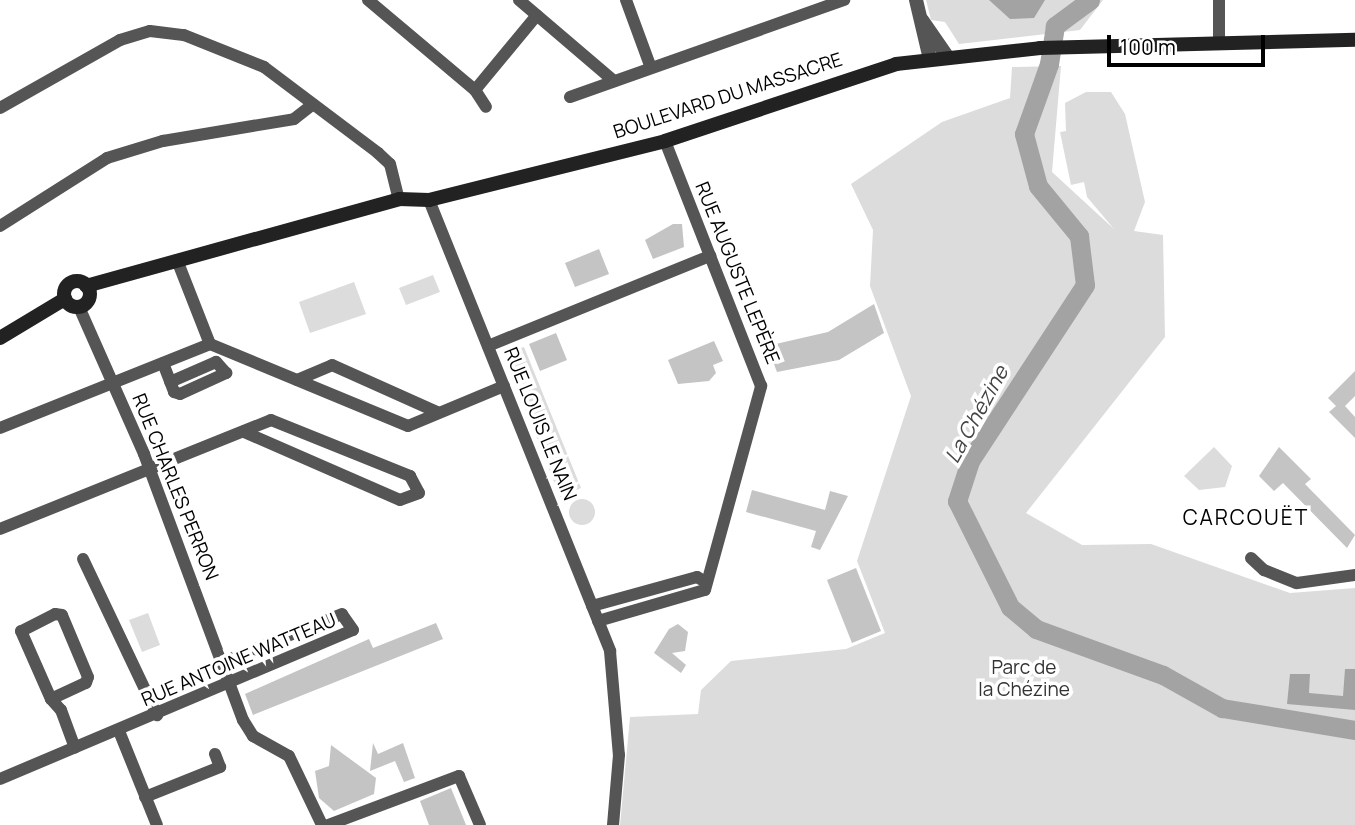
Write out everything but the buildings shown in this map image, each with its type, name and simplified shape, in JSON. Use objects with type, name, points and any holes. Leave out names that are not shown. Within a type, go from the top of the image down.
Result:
[{"type":"main road","name":"BOULEVARD DU MASSACRE","points":[[65,299],[71,283],[86,286],[400,199],[429,200],[665,141],[864,72],[947,56],[1040,48],[1355,40]]},
{"type":"main road","points":[[0,338],[65,299],[79,307],[88,299],[86,286]]},
{"type":"street","points":[[368,0],[475,90],[486,107]]},
{"type":"street","points":[[519,0],[614,81]]},
{"type":"street","points":[[626,0],[650,68]]},
{"type":"street","points":[[570,97],[844,0]]},
{"type":"street","points":[[916,0],[930,59]]},
{"type":"street","points":[[1219,0],[1219,42]]},
{"type":"street","points":[[475,90],[537,15]]},
{"type":"street","points":[[922,20],[947,56]]},
{"type":"street","points":[[0,108],[120,40],[150,32],[228,50],[264,67],[388,160],[400,199]]},
{"type":"street","points":[[0,226],[107,158],[163,141],[294,120],[313,104]]},
{"type":"street","name":"RUE AUGUSTE LEPÈRE","points":[[665,141],[761,386],[705,581]]},
{"type":"street","points":[[429,200],[488,346]]},
{"type":"street","name":"RUE LOUIS LE NAIN","points":[[613,825],[619,800],[615,677],[598,621],[488,346],[710,256]]},
{"type":"street","points":[[177,260],[210,344]]},
{"type":"street","name":"RUE CHARLES PERRON","points":[[79,307],[149,470],[249,732],[289,756],[322,825]]},
{"type":"street","points":[[0,428],[210,344],[408,426],[504,386]]},
{"type":"street","points":[[163,363],[170,382]]},
{"type":"street","points":[[297,380],[332,365],[437,412]]},
{"type":"street","points":[[0,529],[244,432],[279,420],[410,476],[419,493],[400,500],[244,432]]},
{"type":"street","points":[[1251,558],[1264,570],[1297,583],[1355,575]]},
{"type":"street","points":[[83,559],[158,715]]},
{"type":"street","points":[[592,606],[697,577],[705,581],[700,594],[598,621]]},
{"type":"street","points":[[51,699],[86,683],[88,677],[62,615],[55,614],[21,631],[51,699],[61,710],[75,748]]},
{"type":"street","name":"RUE ANTOINE WATTEAU","points":[[0,779],[230,685],[353,630],[342,614],[223,662]]},
{"type":"street","points":[[119,731],[157,825]]},
{"type":"street","points":[[145,797],[220,767],[215,754]]},
{"type":"street","points":[[328,825],[348,823],[459,776],[480,825]]},
{"type":"green space","points":[[926,0],[1103,0],[1080,30],[959,44],[945,22],[931,20]]},
{"type":"green space","name":"Parc de la Chézine","points":[[1061,66],[1052,172],[1114,229],[1087,197],[1084,182],[1071,185],[1060,132],[1066,131],[1065,103],[1086,92],[1111,92],[1125,114],[1145,202],[1134,231],[1163,235],[1165,337],[1026,513],[1082,545],[1151,544],[1290,593],[1355,588],[1355,825],[620,825],[630,717],[698,714],[701,690],[731,661],[846,649],[885,633],[857,561],[911,396],[870,286],[873,230],[851,184],[942,122],[1010,98],[1012,67]]},
{"type":"green space","points":[[433,275],[440,292],[406,305],[399,288]]},
{"type":"green space","points":[[354,282],[366,314],[310,333],[299,302]]},
{"type":"green space","points":[[524,347],[581,488],[560,497],[504,354]]},
{"type":"green space","points":[[1214,447],[1232,466],[1225,487],[1199,490],[1184,476]]},
{"type":"green space","points":[[582,499],[592,502],[595,512],[592,522],[582,525],[572,522],[569,512],[572,502]]},
{"type":"green space","points":[[148,613],[160,645],[142,652],[129,620]]},
{"type":"shaded area","points":[[989,0],[1045,0],[1034,18],[1010,19]]},
{"type":"shaded area","points":[[1345,669],[1355,669],[1355,710],[1287,704],[1290,674],[1310,674],[1309,693],[1343,696]]},
{"type":"waterway","name":"La Chézine","points":[[1090,0],[1055,26],[1049,64],[1024,134],[1038,186],[1079,236],[1085,285],[970,461],[957,501],[1010,607],[1036,629],[1163,675],[1222,708],[1355,730]]},
{"type":"district","name":"CARCOUËT","points":[[1246,517]]}]
